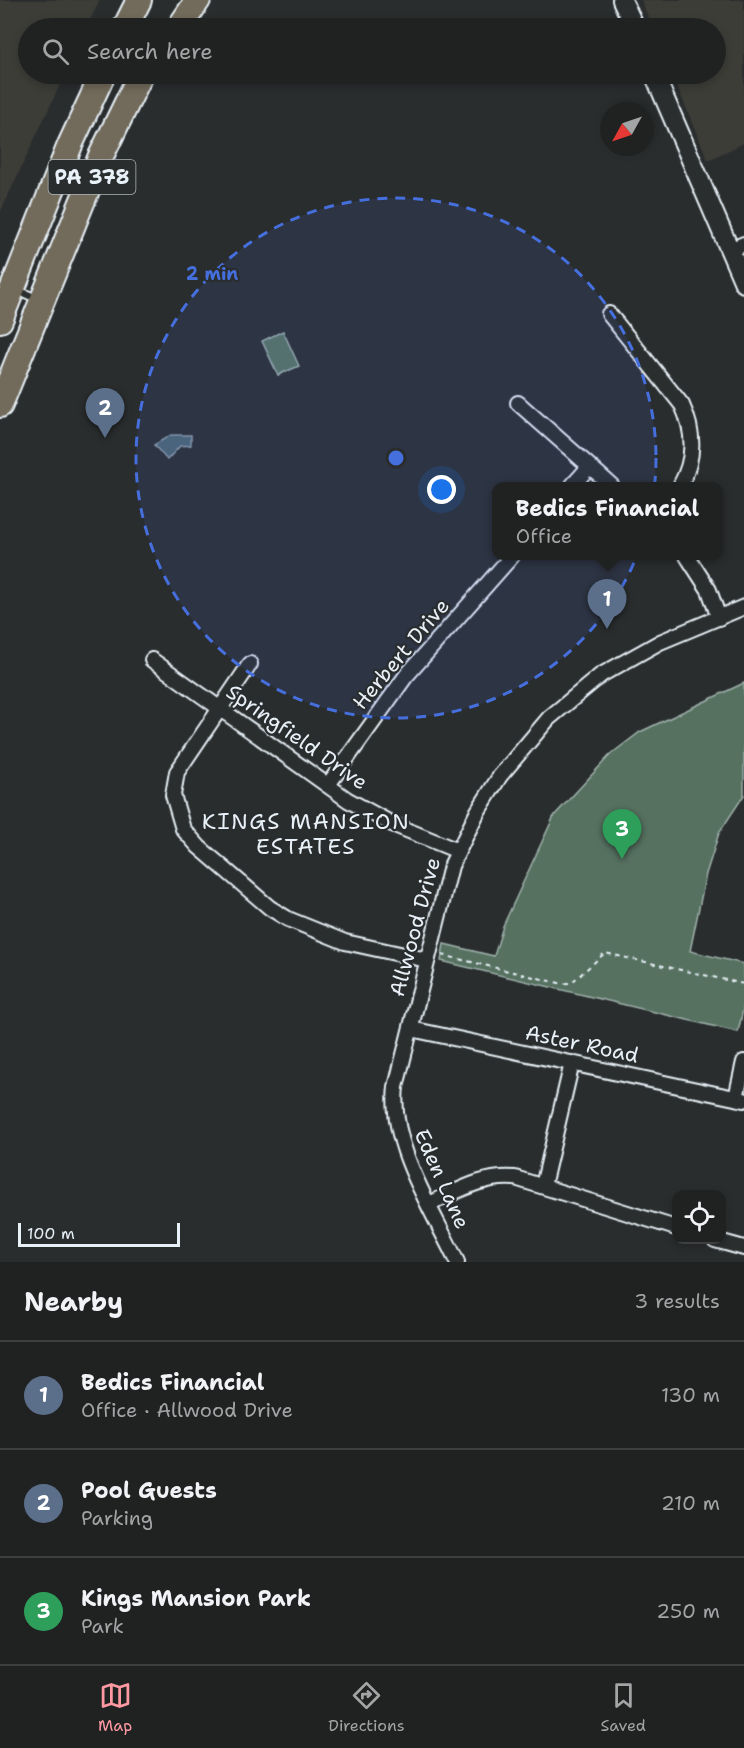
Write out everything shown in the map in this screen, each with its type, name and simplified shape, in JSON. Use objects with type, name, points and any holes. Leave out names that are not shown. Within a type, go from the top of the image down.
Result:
[{"type":"highway","points":[[130,18],[139,0]]},
{"type":"highway","points":[[169,18],[178,0]]},
{"type":"highway","points":[[186,18],[198,0]]},
{"type":"highway","name":"PA 378","points":[[0,320],[69,145],[98,84]]},
{"type":"highway","name":"PA 378","points":[[0,405],[42,300],[120,116],[136,84]]},
{"type":"highway","points":[[120,116],[142,84]]},
{"type":"street","points":[[622,0],[630,18]]},
{"type":"street","points":[[659,84],[737,247],[744,283]]},
{"type":"street","points":[[609,314],[682,405],[691,431],[691,459],[682,482]]},
{"type":"street","points":[[518,404],[607,482]]},
{"type":"street","points":[[576,482],[589,467]]},
{"type":"street","name":"Herbert Drive","points":[[328,785],[406,676],[508,560]]},
{"type":"street","points":[[690,560],[709,590],[719,618]]},
{"type":"street","name":"Allwood Drive","points":[[395,1112],[396,1087],[451,866],[500,776],[526,743],[574,696],[630,657],[744,607]]},
{"type":"street","name":"Springfield Drive","points":[[152,660],[328,785],[377,816],[458,850]]},
{"type":"street","points":[[250,664],[177,772],[174,784],[178,819],[190,838],[270,908],[288,919],[345,942],[428,956]]},
{"type":"street","name":"Aster Road","points":[[411,1029],[740,1099]]},
{"type":"street","points":[[740,1099],[744,1062]]},
{"type":"street","points":[[543,1186],[572,1063]]},
{"type":"street","name":"Eden Lane","points":[[395,1112],[402,1147],[457,1262]]},
{"type":"street","points":[[429,1204],[490,1178],[515,1178],[672,1227]]},
{"type":"street","points":[[726,1242],[744,1248]]},
{"type":"lane","points":[[12,289],[42,300]]},
{"type":"path","points":[[428,956],[563,984],[572,982],[604,952],[744,984]]},
{"type":"shaded area","points":[[0,0],[100,0],[91,18],[18,18],[18,84],[60,84],[0,213]]},
{"type":"shaded area","points":[[641,0],[744,0],[744,143],[708,160],[676,84],[726,84],[726,18],[649,18]]},
{"type":"green space","points":[[283,331],[299,366],[278,375],[262,341]]},
{"type":"green space","points":[[744,683],[744,795],[719,833],[706,874],[690,951],[744,964],[744,1005],[738,1032],[441,961],[444,944],[494,956],[503,926],[554,816],[611,754],[640,732]]},
{"type":"water","points":[[171,435],[191,435],[191,445],[180,446],[167,460],[154,445]]},
{"type":"place","name":"Pool Guests","points":[[105,438]]},
{"type":"place","name":"Bedics Financial","points":[[607,629]]},
{"type":"place","name":"Kings Mansion Park","points":[[622,859]]},
{"type":"district","name":"KINGS MANSION ESTATES","points":[[306,834]]}]
